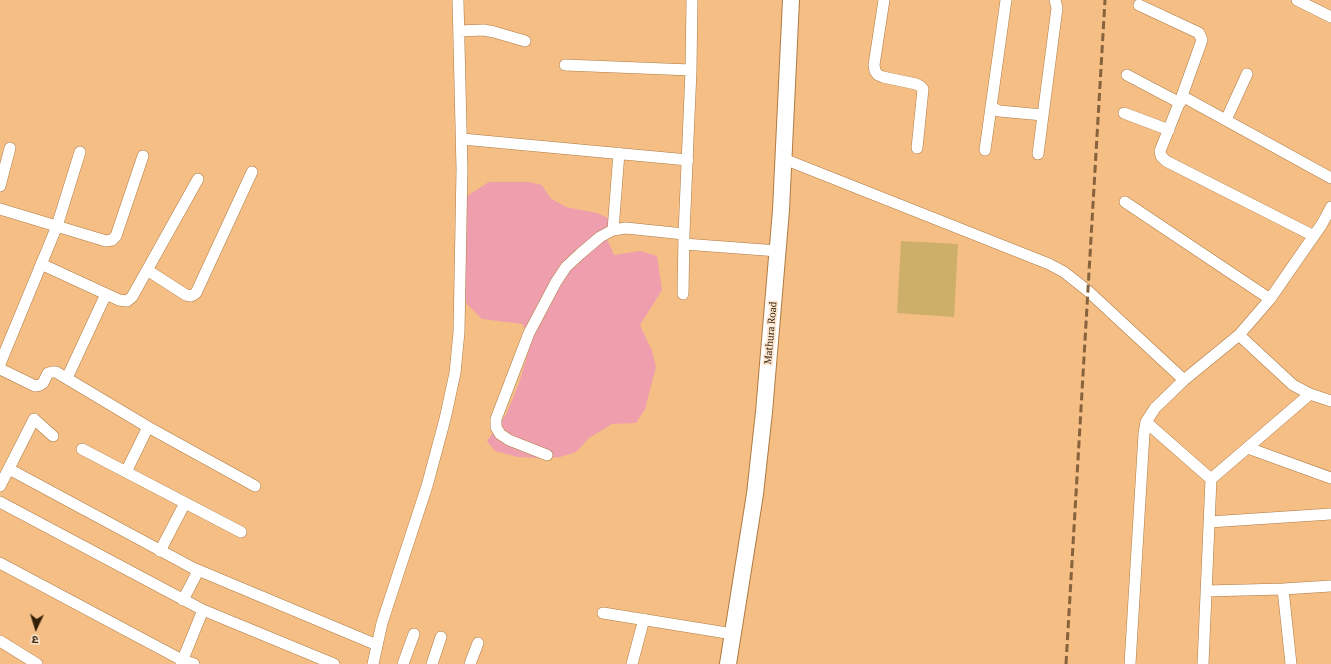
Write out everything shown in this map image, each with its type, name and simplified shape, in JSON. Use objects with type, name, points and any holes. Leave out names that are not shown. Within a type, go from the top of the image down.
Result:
[{"type":"main road","name":"Mathura Road","points":[[728,664],[756,486],[765,404],[784,159],[791,0]]},
{"type":"street","points":[[373,664],[387,608],[427,486],[445,419],[455,373],[459,332],[462,138],[458,0]]},
{"type":"street","points":[[683,294],[692,0]]},
{"type":"street","points":[[884,0],[874,65],[875,71],[878,75],[883,77],[916,84],[923,89],[917,148]]},
{"type":"street","points":[[985,150],[1006,0]]},
{"type":"street","points":[[1038,154],[1057,8],[1054,0]]},
{"type":"street","points":[[1297,0],[1331,17]]},
{"type":"street","points":[[1139,5],[1199,33],[1201,36],[1201,46],[1160,151],[1161,156],[1166,161],[1314,236]]},
{"type":"street","points":[[459,31],[473,29],[484,30],[526,41]]},
{"type":"street","points":[[565,65],[691,70]]},
{"type":"street","points":[[1226,120],[1247,74]]},
{"type":"street","points":[[1127,75],[1226,120],[1331,178]]},
{"type":"street","points":[[991,107],[999,111],[1043,115]]},
{"type":"street","points":[[1124,113],[1169,130]]},
{"type":"street","points":[[462,138],[688,160]]},
{"type":"street","points":[[0,186],[10,148]]},
{"type":"street","points":[[0,364],[56,226],[80,152]]},
{"type":"street","points":[[613,230],[619,153]]},
{"type":"street","points":[[0,209],[106,241],[112,240],[116,236],[143,156]]},
{"type":"street","points":[[784,159],[1049,264],[1064,272],[1088,291],[1184,380]]},
{"type":"street","points":[[147,270],[186,295],[191,296],[196,293],[252,172]]},
{"type":"street","points":[[41,264],[119,300],[127,301],[132,297],[198,179]]},
{"type":"street","points":[[1125,202],[1270,299]]},
{"type":"street","points":[[1130,664],[1144,434],[1146,422],[1155,408],[1184,380],[1239,335],[1270,299],[1331,210]]},
{"type":"street","points":[[547,455],[508,440],[500,434],[496,427],[496,419],[529,333],[556,282],[566,267],[580,254],[600,237],[613,230],[626,228],[684,239],[778,251]]},
{"type":"street","points":[[66,378],[106,294]]},
{"type":"street","points":[[1239,335],[1293,385],[1310,394],[1331,401]]},
{"type":"street","points":[[0,369],[35,386],[40,385],[48,373],[56,372],[148,427],[255,486]]},
{"type":"street","points":[[1204,664],[1211,479],[1310,394]]},
{"type":"street","points":[[0,486],[34,419],[53,436]]},
{"type":"street","points":[[1146,422],[1211,479]]},
{"type":"street","points":[[126,472],[148,427]]},
{"type":"street","points":[[1248,448],[1331,478]]},
{"type":"street","points":[[82,449],[241,532]]},
{"type":"street","points":[[9,469],[198,571],[377,645]]},
{"type":"street","points":[[0,502],[203,610],[334,664]]},
{"type":"street","points":[[160,551],[185,503]]},
{"type":"street","points":[[1209,522],[1331,514]]},
{"type":"street","points":[[0,563],[182,662],[194,664]]},
{"type":"street","points":[[183,600],[198,571]]},
{"type":"street","points":[[1206,591],[1283,590],[1331,586]]},
{"type":"street","points":[[1283,590],[1290,664]]},
{"type":"street","points":[[182,662],[203,610]]},
{"type":"street","points":[[603,613],[733,634]]},
{"type":"street","points":[[632,664],[644,619]]},
{"type":"street","points":[[403,664],[414,634]]},
{"type":"street","points":[[432,664],[441,637]]},
{"type":"street","points":[[0,642],[37,664]]},
{"type":"street","points":[[470,664],[478,643]]},
{"type":"shaded area","points":[[489,182],[528,182],[542,185],[550,198],[566,207],[597,213],[612,220],[606,237],[614,255],[640,251],[657,256],[662,290],[640,325],[652,351],[656,367],[645,409],[636,423],[612,424],[589,438],[576,452],[560,457],[518,457],[495,451],[487,441],[506,415],[519,383],[530,346],[523,324],[482,319],[466,303],[459,255],[467,196]]},
{"type":"building","points":[[901,241],[958,244],[954,317],[897,313]]},
{"type":"railway","points":[[1066,664],[1105,0]]}]
